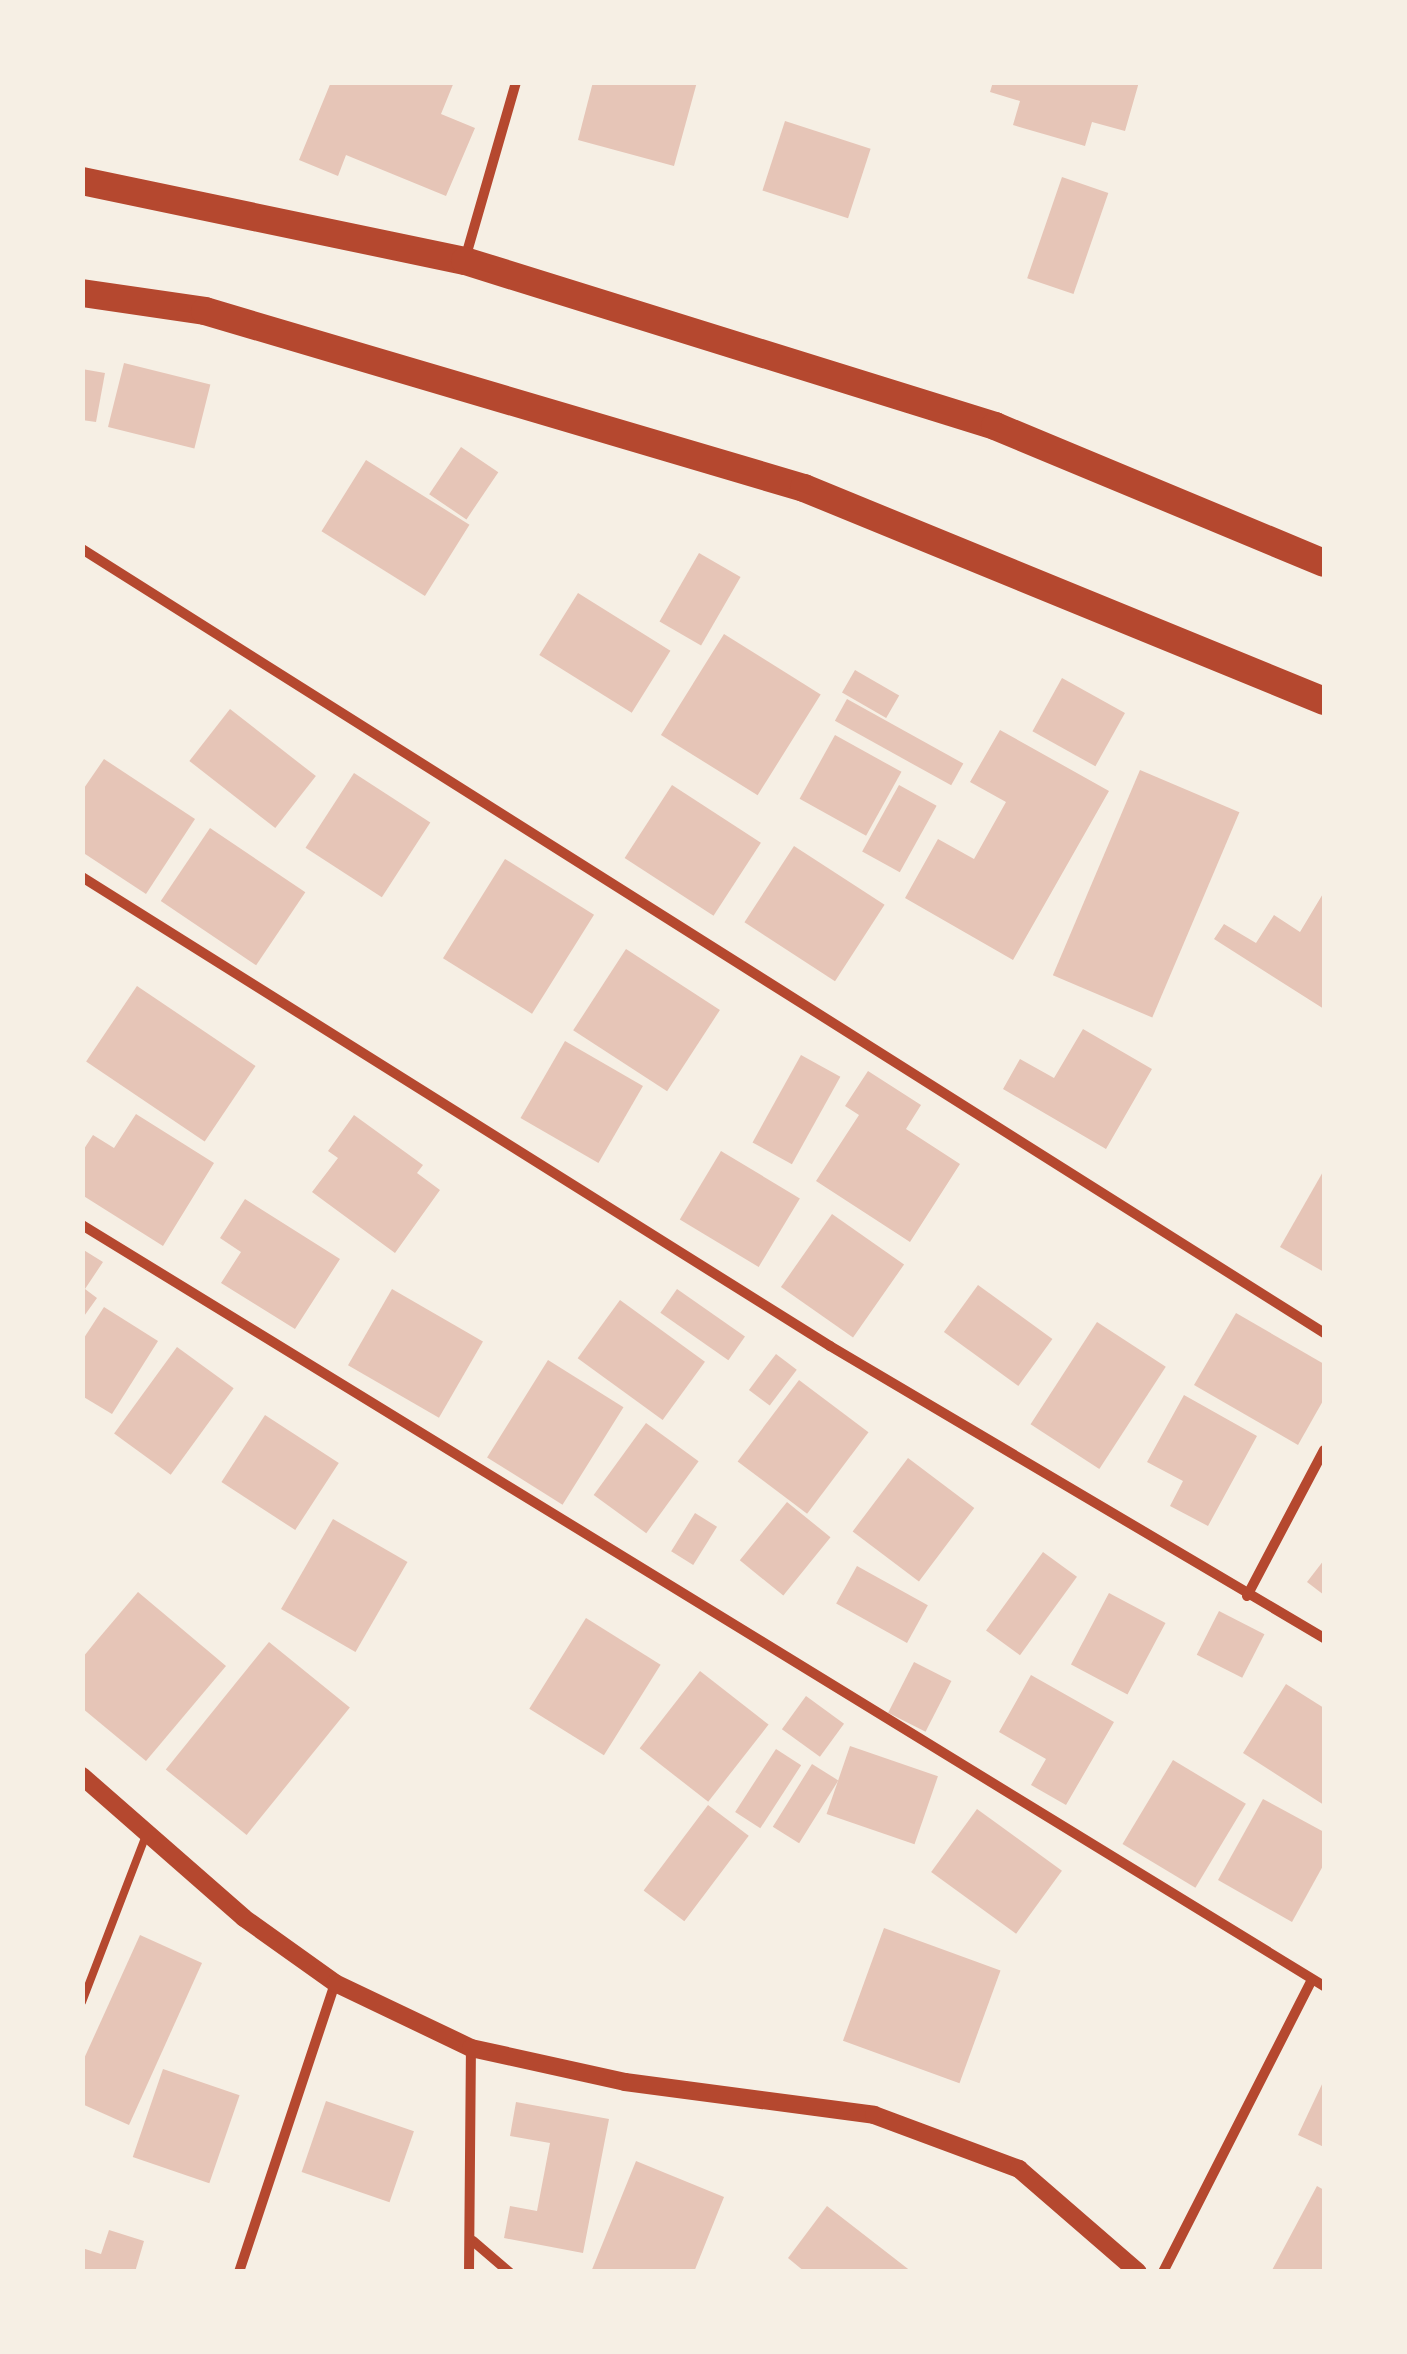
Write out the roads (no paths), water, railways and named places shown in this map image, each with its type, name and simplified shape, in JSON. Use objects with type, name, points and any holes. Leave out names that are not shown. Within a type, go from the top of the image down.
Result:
[{"type":"highway","points":[[82,181],[465,261],[995,426],[1324,563]]},
{"type":"highway","points":[[82,294],[204,311],[804,488],[1324,700]]},
{"type":"street","points":[[465,261],[516,82]]},
{"type":"street","points":[[82,550],[1324,1332]]},
{"type":"street","points":[[82,876],[813,1336],[1247,1596],[1324,1638]]},
{"type":"street","points":[[82,1225],[1324,1986]]},
{"type":"street","points":[[1247,1596],[1324,1450]]},
{"type":"street","points":[[82,1776],[244,1918],[335,1982],[471,2048],[625,2082],[874,2115],[1019,2169],[1138,2272]]},
{"type":"street","points":[[1163,2272],[1311,1980]]},
{"type":"street","points":[[240,2272],[335,1982]]},
{"type":"street","points":[[469,2272],[473,2241],[471,2048]]},
{"type":"street","points":[[473,2241],[509,2272]]},
{"type":"lane","points":[[82,2002],[147,1831]]}]
